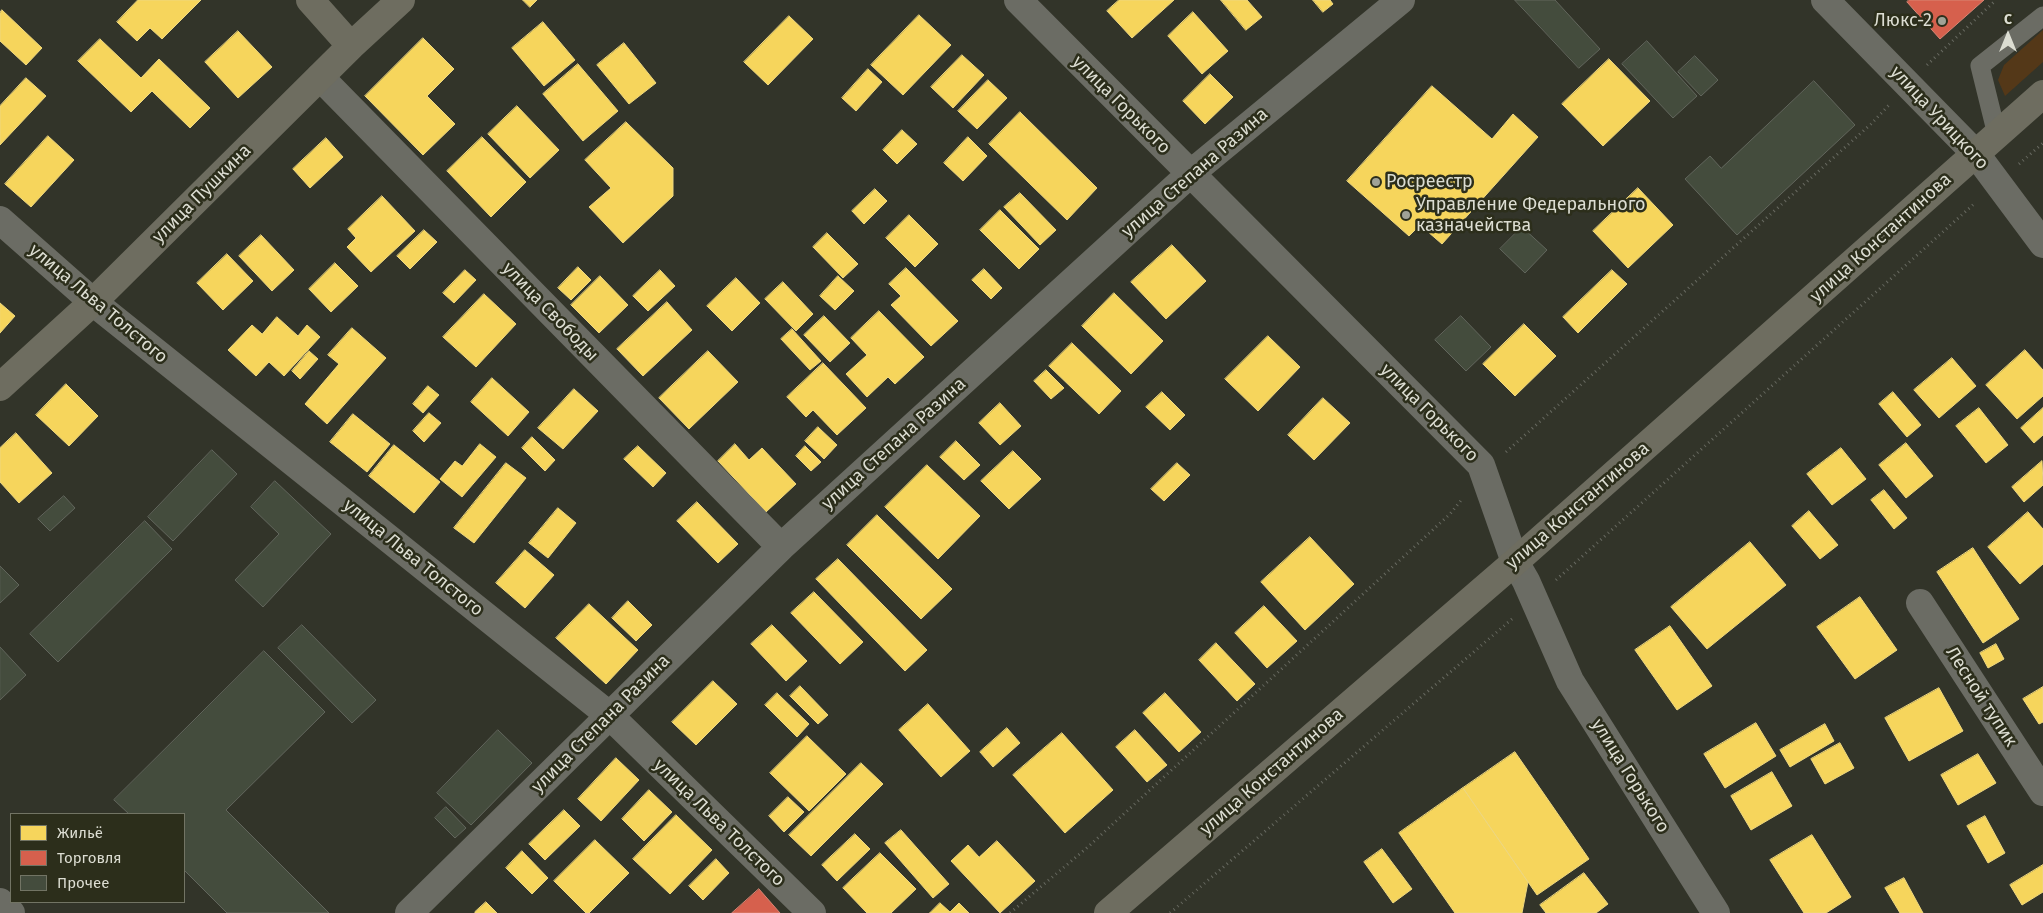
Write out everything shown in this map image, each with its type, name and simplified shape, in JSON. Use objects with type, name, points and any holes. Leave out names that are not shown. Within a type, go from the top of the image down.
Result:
[{"type":"street","points":[[310,0],[351,46]]},
{"type":"street","name":"улица Пушкина","points":[[0,387],[93,302],[351,46],[402,0]]},
{"type":"street","name":"улица Горького","points":[[1018,0],[1482,465],[1515,562],[1570,681],[1716,913]]},
{"type":"street","name":"улица Степана Разина","points":[[409,913],[781,547],[1190,174],[1401,0]]},
{"type":"street","name":"улица Урицкого","points":[[1825,0],[1976,154],[2043,244]]},
{"type":"street","name":"улица Свободы","points":[[320,78],[781,547]]},
{"type":"street","name":"улица Константинова","points":[[1108,913],[1515,562],[2043,94]]},
{"type":"street","name":"улица Льва Толстого","points":[[0,220],[93,302],[609,715],[812,913]]},
{"type":"street","name":"Лесной тупик","points":[[1920,603],[2043,792]]},
{"type":"street","points":[[0,902],[11,913]]},
{"type":"lane","points":[[1997,135],[1980,66],[2043,16]]},
{"type":"path","points":[[1170,913],[1534,601],[2043,143]]},
{"type":"shaded area","points":[[2043,30],[2043,62],[2005,96],[1998,80],[2004,65]]},
{"type":"building: Жильё","points":[[138,0],[201,0],[162,39],[150,28],[137,41],[117,22]]},
{"type":"building: Жильё","points":[[523,0],[537,0],[530,7]]},
{"type":"building: Жильё","points":[[1119,0],[1174,0],[1132,38],[1107,11]]},
{"type":"building: Жильё","points":[[1221,0],[1247,0],[1262,17],[1246,30]]},
{"type":"building: Жильё","points":[[1313,0],[1330,0],[1333,4],[1323,12]]},
{"type":"building: Жильё","points":[[2,10],[42,48],[26,65],[0,41],[0,13]]},
{"type":"building: Жильё","points":[[1193,12],[1228,51],[1202,74],[1168,36]]},
{"type":"building: Жильё","points":[[919,15],[951,45],[903,95],[871,65]]},
{"type":"building: Жильё","points":[[789,16],[813,39],[768,85],[744,62]]},
{"type":"building: Жильё","points":[[543,22],[575,60],[544,86],[512,48]]},
{"type":"building: Жильё","points":[[238,31],[272,67],[238,98],[205,62]]},
{"type":"building: Жильё","points":[[423,38],[454,69],[427,96],[455,124],[423,155],[365,96]]},
{"type":"building: Жильё","points":[[100,39],[141,78],[159,59],[210,108],[190,128],[152,91],[131,112],[78,61]]},
{"type":"building: Жильё","points":[[624,43],[656,83],[629,104],[597,65]]},
{"type":"building: Жильё","points":[[962,55],[984,75],[953,108],[931,87]]},
{"type":"building: Жильё","points":[[1609,59],[1650,101],[1603,146],[1562,104]]},
{"type":"building: Жильё","points":[[578,64],[618,111],[583,141],[543,94]]},
{"type":"building: Жильё","points":[[868,69],[882,82],[856,111],[842,98]]},
{"type":"building: Жильё","points":[[1210,74],[1233,97],[1205,124],[1183,101]]},
{"type":"building: Жильё","points":[[26,78],[46,96],[0,145],[0,106]]},
{"type":"building: Жильё","points":[[988,80],[1007,98],[977,129],[958,111]]},
{"type":"building: Жильё","points":[[1432,86],[1492,139],[1513,114],[1538,137],[1442,244],[1420,225],[1409,236],[1347,181]]},
{"type":"building: Жильё","points":[[517,106],[559,150],[530,178],[488,134]]},
{"type":"building: Жильё","points":[[1020,112],[1097,188],[1067,220],[989,144]]},
{"type":"building: Жильё","points":[[626,122],[673,168],[673,196],[623,243],[589,207],[611,188],[585,160]]},
{"type":"building: Жильё","points":[[902,130],[917,144],[897,164],[883,150]]},
{"type":"building: Жильё","points":[[48,136],[74,160],[31,207],[5,184]]},
{"type":"building: Жильё","points":[[482,137],[526,182],[491,217],[447,171]]},
{"type":"building: Жильё","points":[[968,137],[987,156],[963,181],[944,163]]},
{"type":"building: Жильё","points":[[326,138],[343,157],[310,188],[293,169]]},
{"type":"building: Жильё","points":[[1638,188],[1673,225],[1628,268],[1593,231]]},
{"type":"building: Жильё","points":[[875,189],[887,201],[864,224],[852,211]]},
{"type":"building: Жильё","points":[[1020,193],[1056,230],[1040,245],[1004,207]]},
{"type":"building: Жильё","points":[[382,196],[415,231],[371,272],[347,247],[356,238],[348,229]]},
{"type":"building: Жильё","points":[[1000,210],[1039,249],[1019,269],[980,230]]},
{"type":"building: Жильё","points":[[909,215],[938,244],[915,267],[886,238]]},
{"type":"building: Жильё","points":[[424,230],[437,242],[410,269],[397,256]]},
{"type":"building: Жильё","points":[[827,233],[858,264],[843,278],[813,247]]},
{"type":"building: Жильё","points":[[261,235],[294,270],[272,291],[239,256]]},
{"type":"building: Жильё","points":[[1172,245],[1206,281],[1166,319],[1131,282]]},
{"type":"building: Жильё","points":[[227,254],[253,281],[223,310],[197,283]]},
{"type":"building: Жильё","points":[[335,263],[358,286],[331,312],[309,289]]},
{"type":"building: Жильё","points":[[578,267],[591,280],[571,300],[558,288]]},
{"type":"building: Жильё","points":[[906,268],[958,321],[931,346],[891,305],[901,296],[889,284]]},
{"type":"building: Жильё","points":[[984,269],[1002,288],[991,299],[972,280]]},
{"type":"building: Жильё","points":[[465,270],[476,280],[454,303],[443,293]]},
{"type":"building: Жильё","points":[[660,270],[675,286],[648,311],[633,296]]},
{"type":"building: Жильё","points":[[1612,270],[1627,284],[1578,333],[1563,317]]},
{"type":"building: Жильё","points":[[600,276],[628,305],[599,333],[571,305]]},
{"type":"building: Жильё","points":[[838,276],[854,291],[835,310],[820,296]]},
{"type":"building: Жильё","points":[[736,278],[760,303],[732,331],[707,306]]},
{"type":"building: Жильё","points":[[783,282],[813,314],[796,331],[765,299]]},
{"type":"building: Жильё","points":[[1114,293],[1163,341],[1131,374],[1082,326]]},
{"type":"building: Жильё","points":[[484,294],[516,324],[476,367],[443,337]]},
{"type":"building: Жильё","points":[[667,302],[692,330],[643,376],[617,349]]},
{"type":"building: Жильё","points":[[0,303],[15,316],[0,333]]},
{"type":"building: Жильё","points":[[879,311],[924,357],[895,384],[888,377],[867,397],[846,374],[867,355],[851,338]]},
{"type":"building: Жильё","points":[[824,316],[850,343],[830,362],[804,335]]},
{"type":"building: Жильё","points":[[277,317],[298,336],[307,325],[320,337],[284,376],[269,362],[256,376],[228,350],[252,325],[262,334]]},
{"type":"building: Жильё","points":[[1524,324],[1556,356],[1515,396],[1483,364]]},
{"type":"building: Жильё","points":[[352,328],[386,358],[327,424],[305,404],[339,364],[328,355]]},
{"type":"building: Жильё","points":[[792,329],[821,361],[810,370],[781,339]]},
{"type":"building: Жильё","points":[[1268,336],[1300,367],[1258,411],[1225,379]]},
{"type":"building: Жильё","points":[[1072,343],[1121,391],[1099,414],[1049,366]]},
{"type":"building: Жильё","points":[[2025,350],[2043,370],[2043,396],[2017,419],[1986,385]]},
{"type":"building: Жильё","points":[[309,351],[318,359],[300,379],[292,371]]},
{"type":"building: Жильё","points":[[708,351],[738,382],[689,429],[659,398]]},
{"type":"building: Жильё","points":[[1952,358],[1976,386],[1939,418],[1914,390]]},
{"type":"building: Жильё","points":[[823,363],[866,408],[837,435],[813,410],[806,417],[787,397]]},
{"type":"building: Жильё","points":[[1046,370],[1064,388],[1051,399],[1034,381]]},
{"type":"building: Жильё","points":[[492,378],[529,412],[508,436],[471,402]]},
{"type":"building: Жильё","points":[[66,384],[98,416],[69,446],[36,415]]},
{"type":"building: Жильё","points":[[428,386],[439,395],[423,413],[413,404]]},
{"type":"building: Жильё","points":[[574,389],[598,411],[563,449],[538,428]]},
{"type":"building: Жильё","points":[[1162,392],[1185,415],[1170,430],[1146,407]]},
{"type":"building: Жильё","points":[[1893,392],[1921,425],[1907,437],[1879,404]]},
{"type":"building: Жильё","points":[[1323,398],[1350,423],[1314,460],[1288,435]]},
{"type":"building: Жильё","points":[[1000,403],[1021,426],[1000,445],[979,423]]},
{"type":"building: Жильё","points":[[1979,408],[2008,445],[1986,463],[1956,426]]},
{"type":"building: Жильё","points":[[2043,408],[2043,435],[2034,443],[2021,428]]},
{"type":"building: Жильё","points":[[429,413],[441,423],[424,442],[413,431]]},
{"type":"building: Жильё","points":[[353,414],[390,444],[367,472],[330,442]]},
{"type":"building: Жильё","points":[[818,427],[837,445],[824,459],[805,441]]},
{"type":"building: Жильё","points":[[16,433],[52,473],[19,503],[0,482],[0,448]]},
{"type":"building: Жильё","points":[[532,437],[555,460],[545,471],[522,448]]},
{"type":"building: Жильё","points":[[956,441],[980,465],[964,480],[940,457]]},
{"type":"building: Жильё","points":[[1906,443],[1933,476],[1906,498],[1879,465]]},
{"type":"building: Жильё","points":[[480,444],[496,457],[462,497],[440,479],[455,461],[462,466]]},
{"type":"building: Жильё","points":[[735,444],[749,460],[762,448],[796,484],[766,512],[718,461]]},
{"type":"building: Жильё","points":[[394,445],[440,482],[414,513],[369,476]]},
{"type":"building: Жильё","points":[[638,446],[666,473],[653,487],[624,459]]},
{"type":"building: Жильё","points":[[805,446],[821,462],[811,471],[796,456]]},
{"type":"building: Жильё","points":[[1841,448],[1866,479],[1832,505],[1807,474]]},
{"type":"building: Жильё","points":[[1013,451],[1041,479],[1009,509],[981,481]]},
{"type":"building: Жильё","points":[[2042,461],[2043,485],[2024,502],[2012,487]]},
{"type":"building: Жильё","points":[[506,463],[526,478],[474,543],[454,528]]},
{"type":"building: Жильё","points":[[1177,463],[1190,475],[1164,501],[1151,489]]},
{"type":"building: Жильё","points":[[927,465],[980,516],[938,559],[885,507]]},
{"type":"building: Жильё","points":[[1884,490],[1907,518],[1894,529],[1871,500]]},
{"type":"building: Жильё","points":[[697,502],[738,544],[718,563],[677,521]]},
{"type":"building: Жильё","points":[[558,508],[576,523],[548,558],[529,543]]},
{"type":"building: Жильё","points":[[1809,511],[1838,545],[1820,559],[1792,526]]},
{"type":"building: Жильё","points":[[2028,512],[2043,529],[2043,564],[2020,584],[1988,547]]},
{"type":"building: Жильё","points":[[877,515],[952,589],[921,619],[847,545]]},
{"type":"building: Жильё","points":[[1310,537],[1354,584],[1305,630],[1261,582]]},
{"type":"building: Жильё","points":[[1750,542],[1786,585],[1707,649],[1671,607]]},
{"type":"building: Жильё","points":[[1973,548],[2019,619],[1983,643],[1937,572]]},
{"type":"building: Жильё","points":[[525,550],[554,575],[525,608],[496,583]]},
{"type":"building: Жильё","points":[[838,559],[927,650],[905,671],[816,579]]},
{"type":"building: Жильё","points":[[814,592],[863,642],[840,664],[791,613]]},
{"type":"building: Жильё","points":[[1860,597],[1897,650],[1855,679],[1817,627]]},
{"type":"building: Жильё","points":[[628,601],[652,625],[636,641],[612,618]]},
{"type":"building: Жильё","points":[[589,604],[638,650],[606,684],[556,638]]},
{"type":"building: Жильё","points":[[1264,606],[1297,641],[1267,668],[1235,633]]},
{"type":"building: Жильё","points":[[772,625],[807,661],[786,681],[751,644]]},
{"type":"building: Жильё","points":[[1670,626],[1712,686],[1677,710],[1635,650]]},
{"type":"building: Жильё","points":[[1216,643],[1255,684],[1237,701],[1199,660]]},
{"type":"building: Жильё","points":[[1996,644],[2004,659],[1988,668],[1980,653]]},
{"type":"building: Жильё","points":[[713,681],[737,704],[696,745],[672,722]]},
{"type":"building: Жильё","points":[[800,686],[828,715],[818,724],[790,696]]},
{"type":"building: Жильё","points":[[2043,687],[2043,722],[2039,724],[2023,699]]},
{"type":"building: Жильё","points":[[1939,688],[1963,731],[1909,761],[1885,718]]},
{"type":"building: Жильё","points":[[777,693],[809,724],[797,737],[765,705]]},
{"type":"building: Жильё","points":[[1165,693],[1201,732],[1179,752],[1143,713]]},
{"type":"building: Жильё","points":[[928,704],[970,751],[941,777],[899,730]]},
{"type":"building: Жильё","points":[[1756,723],[1776,756],[1725,788],[1704,754]]},
{"type":"building: Жильё","points":[[1825,724],[1834,741],[1790,767],[1780,750]]},
{"type":"building: Жильё","points":[[1007,728],[1020,743],[993,767],[980,752]]},
{"type":"building: Жильё","points":[[1135,730],[1167,765],[1147,782],[1116,747]]},
{"type":"building: Жильё","points":[[1062,733],[1113,790],[1065,833],[1013,775]]},
{"type":"building: Жильё","points":[[807,736],[846,774],[809,811],[770,773]]},
{"type":"building: Жильё","points":[[1840,743],[1854,768],[1825,784],[1811,759]]},
{"type":"building: Жильё","points":[[1515,752],[1589,859],[1537,895],[1463,788]]},
{"type":"building: Жильё","points":[[1978,754],[1996,783],[1958,805],[1941,775]]},
{"type":"building: Жильё","points":[[616,758],[639,780],[601,821],[578,799]]},
{"type":"building: Жильё","points":[[861,763],[883,784],[811,856],[789,835]]},
{"type":"building: Жильё","points":[[1772,772],[1792,806],[1751,830],[1731,796]]},
{"type":"building: Жильё","points":[[1463,788],[1528,882],[1522,913],[1455,913],[1399,833]]},
{"type":"building: Жильё","points":[[649,790],[672,812],[644,841],[622,819]]},
{"type":"building: Жильё","points":[[788,797],[804,812],[784,832],[769,816]]},
{"type":"building: Жильё","points":[[564,810],[580,826],[545,860],[529,844]]},
{"type":"building: Жильё","points":[[676,815],[712,850],[670,894],[633,859]]},
{"type":"building: Жильё","points":[[1985,816],[2005,853],[1988,863],[1967,826]]},
{"type":"building: Жильё","points":[[901,830],[949,884],[933,898],[885,843]]},
{"type":"building: Жильё","points":[[855,834],[870,849],[837,881],[822,865]]},
{"type":"building: Жильё","points":[[1812,835],[1851,897],[1826,913],[1804,913],[1770,860]]},
{"type":"building: Жильё","points":[[595,840],[629,873],[589,913],[586,913],[554,881]]},
{"type":"building: Жильё","points":[[997,841],[1035,881],[1000,913],[951,861],[968,845],[979,857]]},
{"type":"building: Жильё","points":[[1382,849],[1412,889],[1393,903],[1364,862]]},
{"type":"building: Жильё","points":[[522,851],[548,878],[532,894],[506,868]]},
{"type":"building: Жильё","points":[[880,853],[916,889],[891,913],[867,913],[843,888]]},
{"type":"building: Жильё","points":[[716,859],[729,873],[703,900],[689,886]]},
{"type":"building: Жильё","points":[[2043,865],[2043,892],[2022,905],[2010,885]]},
{"type":"building: Жильё","points":[[1584,873],[1608,904],[1596,913],[1546,913],[1540,905]]},
{"type":"building: Жильё","points":[[1904,878],[1923,913],[1900,913],[1885,888]]},
{"type":"building: Жильё","points":[[486,902],[497,913],[475,913],[475,912]]},
{"type":"building: Жильё","points":[[940,903],[950,912],[959,903],[969,913],[930,913]]},
{"type":"building: Торговля","name":"Люкс-2","points":[[1909,0],[1984,0],[1940,39],[1907,2]]},
{"type":"building: Торговля","points":[[759,889],[780,913],[732,913]]},
{"type":"building: Прочее","points":[[1515,0],[1555,0],[1600,49],[1579,68]]},
{"type":"building: Прочее","points":[[1647,41],[1697,96],[1673,118],[1622,64]]},
{"type":"building: Прочее","points":[[1695,56],[1718,80],[1701,96],[1678,72]]},
{"type":"building: Прочее","points":[[1814,81],[1855,125],[1737,235],[1685,179],[1710,156],[1721,168]]},
{"type":"building: Прочее","points":[[1522,227],[1547,250],[1525,273],[1500,249]]},
{"type":"building: Прочее","points":[[1461,316],[1491,347],[1466,371],[1435,340]]},
{"type":"building: Прочее","points":[[212,450],[237,474],[173,541],[148,517]]},
{"type":"building: Прочее","points":[[275,481],[331,534],[263,607],[235,580],[279,534],[251,507]]},
{"type":"building: Прочее","points":[[64,496],[75,508],[50,531],[38,519]]},
{"type":"building: Прочее","points":[[145,521],[172,549],[58,662],[30,634]]},
{"type":"building: Прочее","points":[[0,566],[19,585],[0,603]]},
{"type":"building: Прочее","points":[[302,625],[376,700],[352,723],[278,648]]},
{"type":"building: Прочее","points":[[0,647],[26,675],[0,700]]},
{"type":"building: Прочее","points":[[264,651],[325,712],[226,810],[329,913],[227,913],[185,871],[185,813],[128,813],[114,800]]},
{"type":"building: Прочее","points":[[498,730],[532,763],[471,825],[437,793]]},
{"type":"building: Прочее","points":[[446,807],[466,828],[455,838],[435,818]]},
{"type":"place","name":"Люкс-2","points":[[1942,21]]},
{"type":"place","name":"Росреестр","points":[[1376,182]]},
{"type":"place","name":"Управление Федерального казначейства","points":[[1406,215]]}]
